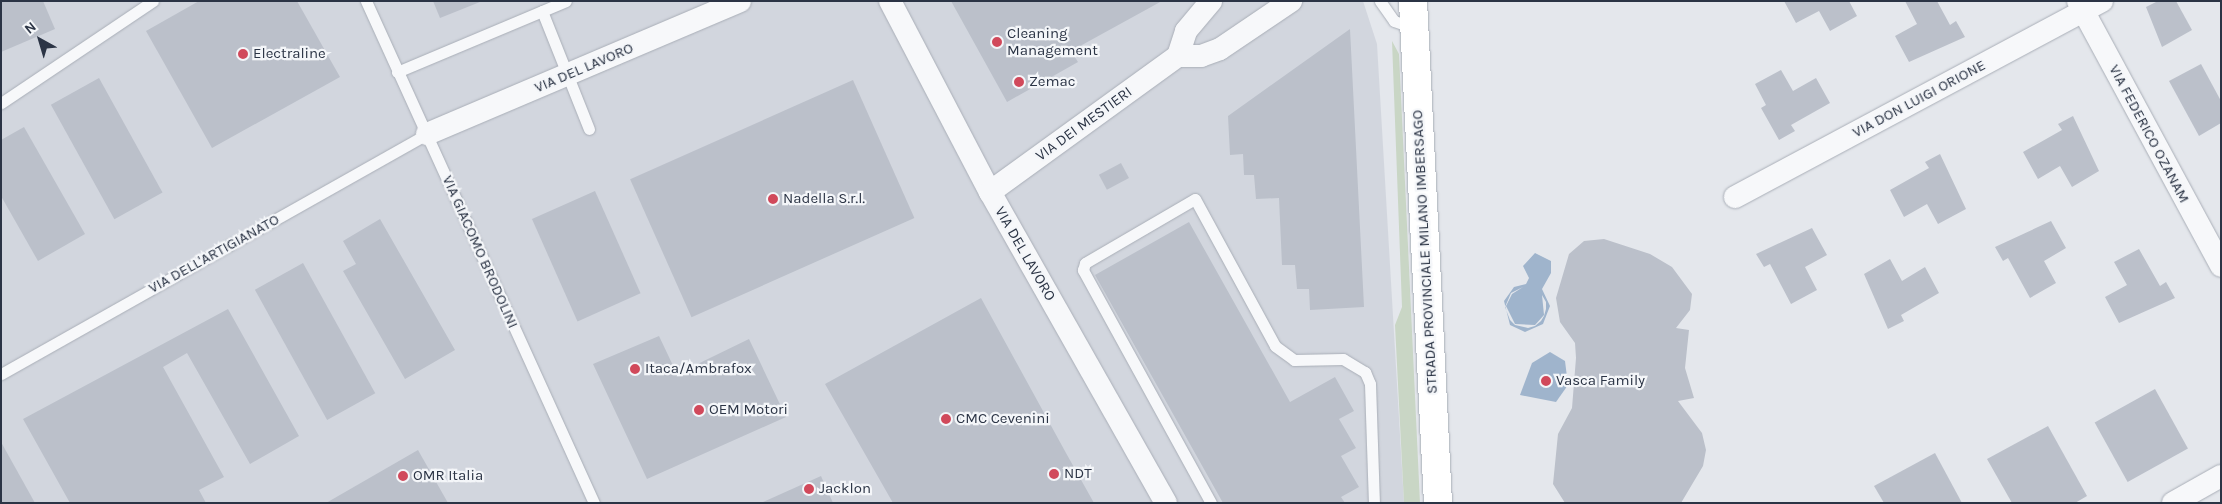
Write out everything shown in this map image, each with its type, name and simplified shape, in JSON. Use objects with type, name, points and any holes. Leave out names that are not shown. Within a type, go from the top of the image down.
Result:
[{"type":"main road","name":"STRADA PROVINCIALE MILANO IMBERSAGO","points":[[1414,14],[1438,503]]},
{"type":"street","name":"VIA DEL LAVORO","points":[[427,134],[740,1]]},
{"type":"street","name":"VIA DEL LAVORO","points":[[890,1],[990,192],[1166,503]]},
{"type":"street","points":[[1211,1],[1186,31],[1178,56],[1202,56],[1220,49],[1291,1]]},
{"type":"street","name":"VIA DON LUIGI ORIONE","points":[[1735,197],[2088,4]]},
{"type":"street","name":"VIA FEDERICO OZANAM","points":[[2088,4],[2221,266]]},
{"type":"street","name":"VIA DEI MESTIERI","points":[[990,192],[1178,56]]},
{"type":"street","points":[[2172,503],[2221,476]]},
{"type":"lane","points":[[1,103],[153,1]]},
{"type":"lane","name":"VIA GIACOMO BRODOLINI","points":[[366,1],[594,503]]},
{"type":"lane","points":[[397,72],[566,1]]},
{"type":"lane","points":[[1380,1],[1394,21],[1414,14]]},
{"type":"lane","points":[[542,11],[589,129]]},
{"type":"lane","name":"VIA DELL'ARTIGIANATO","points":[[1,374],[427,134]]},
{"type":"lane","points":[[1211,503],[1083,270],[1085,263],[1195,199],[1275,346],[1294,360],[1343,359],[1365,372],[1370,384],[1374,503]]},
{"type":"shaded area","points":[[1,1],[1363,1],[1377,44],[1404,503],[1,503]]},
{"type":"green space","points":[[1392,41],[1399,54],[1420,503],[1404,503],[1395,325],[1402,307]]},
{"type":"water","points":[[1535,253],[1551,261],[1551,273],[1542,289],[1550,306],[1543,324],[1525,332],[1510,325],[1506,311],[1510,320],[1515,325],[1528,328],[1535,326],[1541,321],[1544,316],[1546,309],[1546,302],[1542,295],[1544,315],[1535,325],[1515,324],[1506,306],[1512,294],[1523,287],[1511,293],[1505,306],[1504,301],[1514,287],[1526,284],[1529,278],[1523,266]]},
{"type":"water","name":"Vasca Family","points":[[1550,352],[1565,361],[1568,385],[1556,402],[1520,395],[1532,363]]},
{"type":"building","points":[[1,1],[43,1],[55,29],[1,52]]},
{"type":"building","name":"Electraline","points":[[199,1],[297,1],[340,77],[212,148],[146,31]]},
{"type":"building","points":[[433,1],[479,1],[480,2],[440,18]]},
{"type":"building","points":[[951,1],[1162,1],[1071,51],[1078,62],[1007,102]]},
{"type":"building","points":[[1784,1],[1849,1],[1857,16],[1830,31],[1819,11],[1796,23]]},
{"type":"building","points":[[1905,1],[1937,1],[1950,25],[1956,21],[1965,37],[1909,62],[1895,36],[1917,24]]},
{"type":"building","points":[[2158,1],[2176,1],[2192,30],[2162,47],[2146,7]]},
{"type":"building","points":[[1350,29],[1364,307],[1310,310],[1309,289],[1297,289],[1295,265],[1282,265],[1279,198],[1256,199],[1254,175],[1244,175],[1243,154],[1230,155],[1228,116]]},
{"type":"building","points":[[2201,64],[2221,101],[2221,123],[2199,136],[2169,81]]},
{"type":"building","points":[[1781,70],[1793,91],[1816,78],[1830,103],[1791,125],[1795,131],[1779,140],[1761,108],[1766,105],[1755,84]]},
{"type":"building","points":[[99,78],[163,193],[114,219],[51,105]]},
{"type":"building","name":"Nadella S.r.l.","points":[[853,80],[914,218],[692,317],[630,179]]},
{"type":"building","points":[[2073,116],[2099,171],[2072,187],[2060,166],[2038,179],[2023,152],[2062,130],[2058,124]]},
{"type":"building","points":[[24,127],[85,234],[38,261],[1,196],[1,140]]},
{"type":"building","points":[[1940,154],[1966,209],[1938,224],[1927,204],[1904,217],[1890,190],[1929,168],[1925,162]]},
{"type":"building","points":[[1121,163],[1129,178],[1107,190],[1099,175]]},
{"type":"building","points":[[595,191],[641,293],[578,321],[532,219]]},
{"type":"building","points":[[380,219],[455,350],[405,379],[343,271],[356,264],[343,241]]},
{"type":"building","points":[[2051,221],[2066,248],[2044,261],[2056,283],[2030,298],[2008,258],[2003,261],[1995,247]]},
{"type":"building","points":[[1189,222],[1290,402],[1335,377],[1354,411],[1339,419],[1356,448],[1341,456],[1359,487],[1341,497],[1345,503],[1223,503],[1095,275]]},
{"type":"building","points":[[1812,228],[1827,255],[1805,267],[1817,290],[1791,304],[1770,264],[1764,267],[1756,254]]},
{"type":"building","points":[[1604,239],[1650,254],[1672,267],[1692,294],[1690,310],[1676,328],[1689,330],[1685,368],[1694,398],[1678,401],[1702,433],[1706,450],[1703,466],[1681,503],[1565,503],[1553,484],[1558,434],[1572,408],[1576,358],[1575,343],[1560,322],[1556,298],[1569,254],[1584,241]]},
{"type":"building","points":[[2139,249],[2160,286],[2166,282],[2175,298],[2119,323],[2105,297],[2127,285],[2114,262]]},
{"type":"building","points":[[1890,259],[1902,281],[1925,267],[1939,293],[1901,315],[1904,321],[1888,329],[1864,274]]},
{"type":"building","points":[[303,263],[375,393],[327,420],[255,290]]},
{"type":"building","name":"CMC Cevenini","points":[[981,298],[1094,503],[893,503],[825,384]]},
{"type":"building","points":[[228,309],[299,436],[250,464],[187,353],[163,367],[224,477],[199,490],[206,503],[70,503],[23,419]]},
{"type":"building","name":"OEM Motori","points":[[659,336],[677,374],[749,339],[786,417],[647,479],[593,364]]},
{"type":"building","points":[[2155,389],[2188,448],[2128,482],[2095,422]]},
{"type":"building","points":[[2048,426],[2087,496],[2075,503],[2012,503],[1987,459]]},
{"type":"building","points":[[1,442],[35,503],[1,503]]},
{"type":"building","name":"OMR Italia","points":[[418,450],[448,503],[326,503]]},
{"type":"building","points":[[1935,453],[1962,503],[1884,503],[1874,486]]},
{"type":"building","name":"Jacklon","points":[[821,476],[833,503],[761,503]]},
{"type":"place","name":"Cleaning Management","points":[[997,42]]},
{"type":"place","name":"Electraline","points":[[243,54]]},
{"type":"place","name":"Zemac","points":[[1019,82]]},
{"type":"place","name":"Nadella S.r.l.","points":[[773,199]]},
{"type":"place","name":"Itaca/Ambrafox","points":[[635,369]]},
{"type":"place","name":"Vasca Family","points":[[1546,381]]},
{"type":"place","name":"OEM Motori","points":[[699,410]]},
{"type":"place","name":"CMC Cevenini","points":[[946,419]]},
{"type":"place","name":"NDT","points":[[1054,474]]},
{"type":"place","name":"OMR Italia","points":[[403,476]]},
{"type":"place","name":"Jacklon","points":[[809,489]]}]
